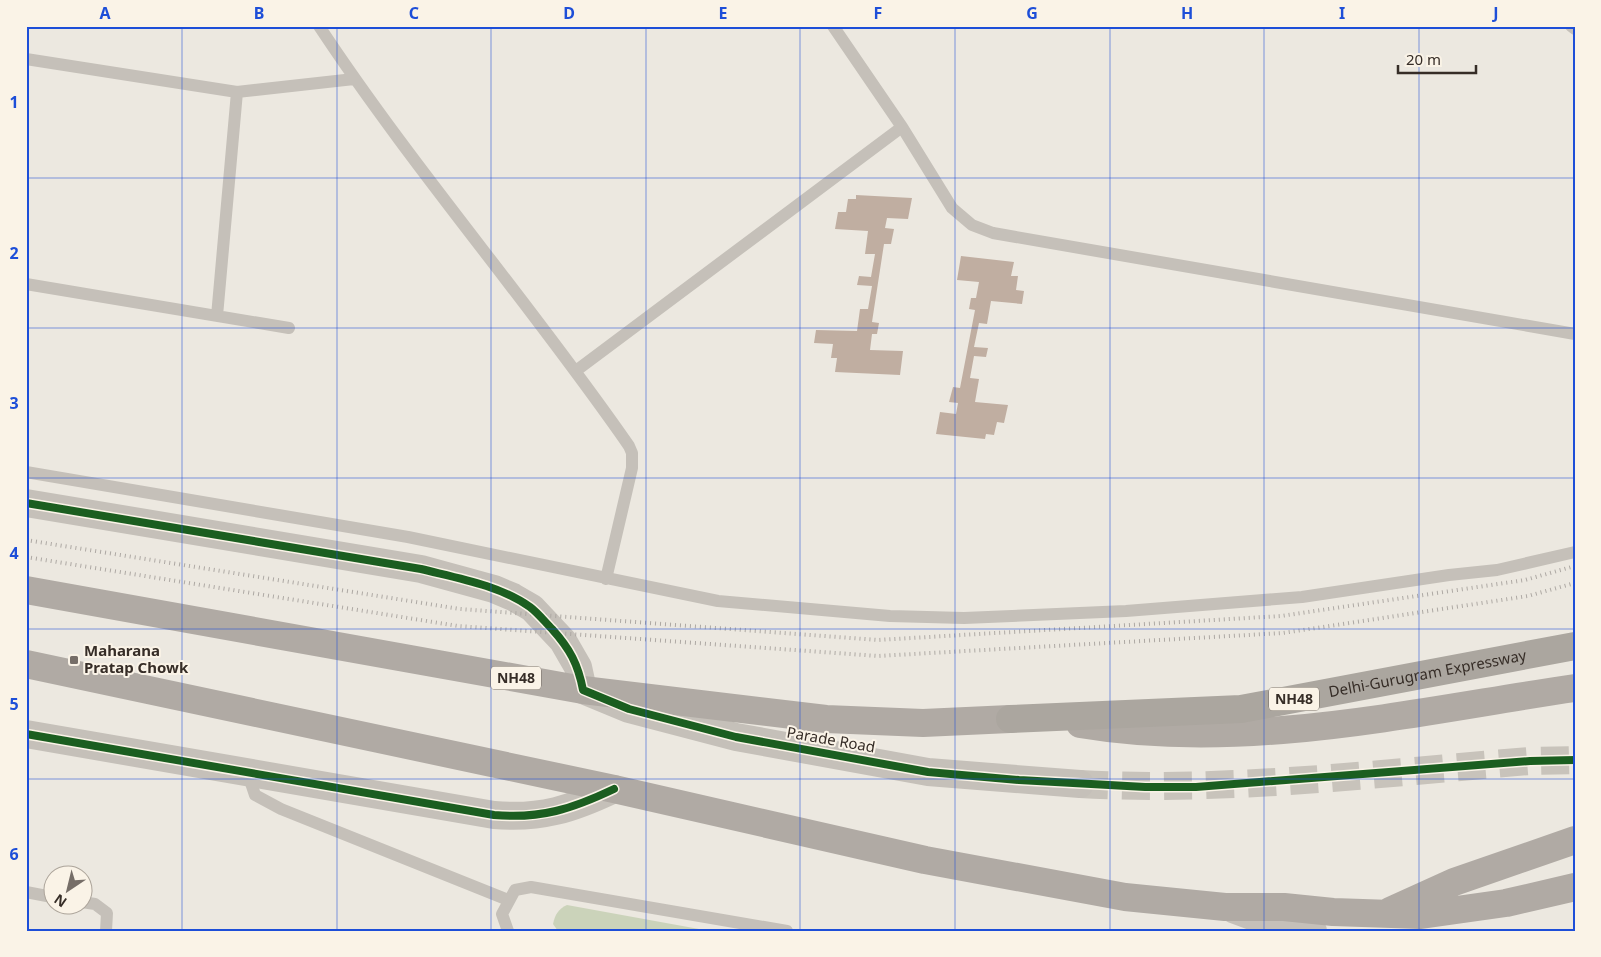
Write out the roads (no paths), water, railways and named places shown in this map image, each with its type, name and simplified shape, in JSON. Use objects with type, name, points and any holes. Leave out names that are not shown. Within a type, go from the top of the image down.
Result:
[{"type":"highway","name":"NH48","points":[[26,590],[583,690]]},
{"type":"highway","name":"Delhi-Gurugram Expressway","points":[[583,690],[826,719],[923,723],[1010,720],[1241,709],[1575,646]]},
{"type":"highway","points":[[26,664],[614,789],[924,860],[1125,896],[1225,907],[1284,907],[1383,914],[1420,914],[1506,903],[1575,887]]},
{"type":"highway","points":[[1049,718],[1096,726],[1137,730],[1228,733],[1390,718],[1575,688]]},
{"type":"highway","points":[[1383,914],[1454,882],[1575,840]]},
{"type":"street","points":[[26,503],[421,570],[494,589],[513,596],[532,608],[563,641],[578,667],[583,690]]},
{"type":"street","name":"Parade Road","points":[[583,690],[629,709],[736,737],[928,772],[1080,784]]},
{"type":"street","points":[[26,734],[248,774],[494,815],[523,817],[553,813],[584,803],[614,789]]},
{"type":"street","points":[[1225,907],[1260,919],[1314,931]]},
{"type":"lane","points":[[319,26],[354,79],[577,370],[632,453],[632,468],[606,580]]},
{"type":"lane","points":[[833,26],[902,127],[952,208],[972,225],[993,233],[1575,334]]},
{"type":"lane","points":[[1571,26],[1575,29]]},
{"type":"lane","points":[[26,59],[237,92],[354,79]]},
{"type":"lane","points":[[217,316],[237,92]]},
{"type":"lane","points":[[577,370],[902,127]]},
{"type":"lane","points":[[26,284],[289,328]]},
{"type":"lane","points":[[26,472],[408,537],[606,580],[737,603],[890,616],[964,618],[1126,611],[1302,597],[1448,575],[1496,570],[1575,552]]},
{"type":"lane","points":[[248,774],[255,795],[281,809],[508,900]]},
{"type":"lane","points":[[508,931],[502,914],[508,900],[516,890],[531,887],[787,931]]},
{"type":"lane","points":[[26,892],[42,895]]},
{"type":"lane","points":[[92,904],[107,913],[106,931]]},
{"type":"tunnel","points":[[1080,784],[1137,786],[1249,783],[1362,776],[1530,761],[1575,760]]},
{"type":"railway","points":[[26,540],[460,609],[878,640],[1281,616],[1525,580],[1575,566]]},
{"type":"railway","points":[[26,557],[458,626],[878,656],[1283,633],[1528,596],[1575,583]]},
{"type":"place","name":"Maharana Pratap Chowk","points":[[74,660]]}]
